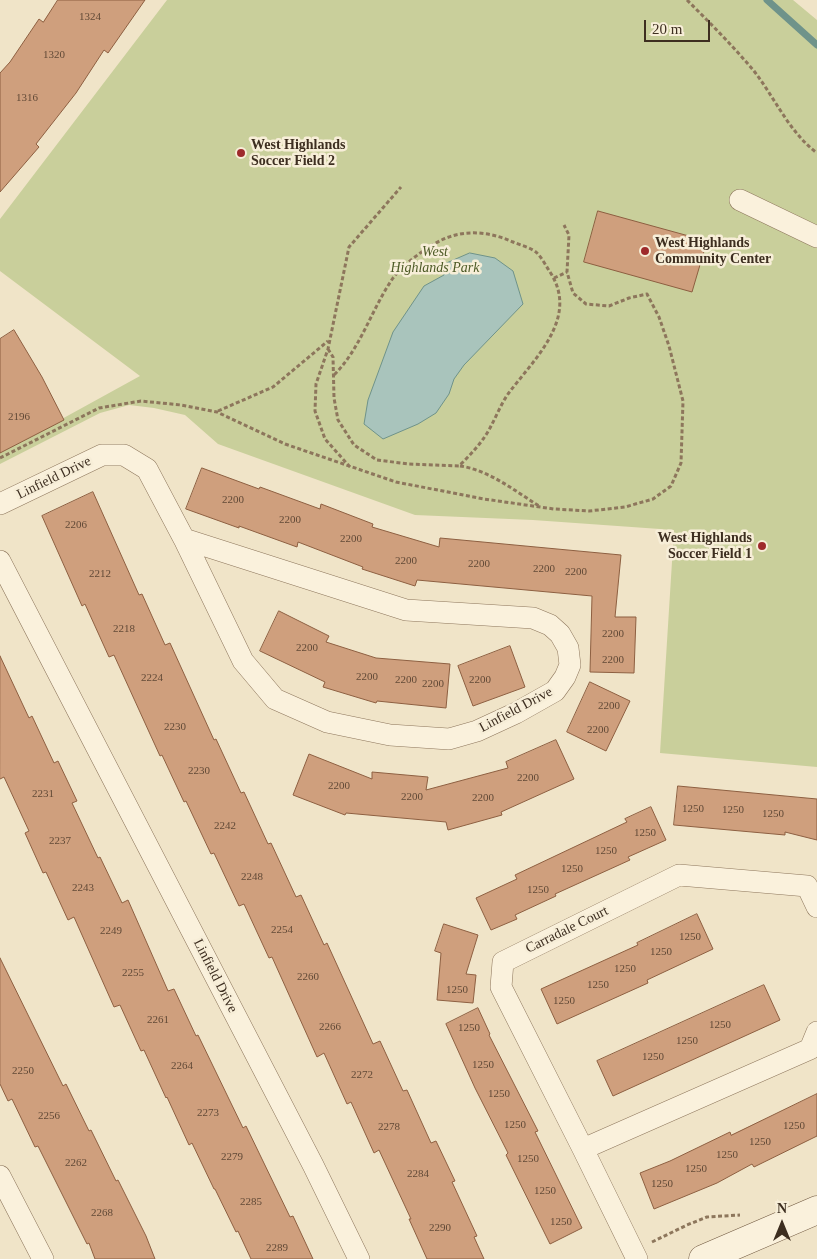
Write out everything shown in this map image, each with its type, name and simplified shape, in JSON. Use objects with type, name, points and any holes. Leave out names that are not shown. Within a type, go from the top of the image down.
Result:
[{"type":"street","points":[[740,200],[817,237]]},
{"type":"street","name":"Linfield Drive","points":[[0,504],[102,455],[124,455],[147,469],[184,539],[243,661],[275,699],[327,722],[390,735],[449,739],[477,731],[555,692],[570,665],[568,648],[560,634],[550,625],[533,618],[406,610],[184,539]]},
{"type":"street","name":"Linfield Drive","points":[[0,561],[313,1164],[359,1259]]},
{"type":"street","name":"Carradale Court","points":[[637,1259],[502,987],[503,962],[679,875],[807,886],[817,907]]},
{"type":"street","points":[[583,1149],[810,1049],[817,1032]]},
{"type":"street","points":[[0,1176],[43,1259]]},
{"type":"street","points":[[704,1259],[817,1210]]},
{"type":"path","points":[[687,0],[725,38],[754,72],[806,145],[817,153]]},
{"type":"path","points":[[350,467],[325,439],[315,411],[316,384],[328,349],[328,341],[349,247],[400,187]]},
{"type":"path","points":[[0,458],[99,408],[141,401],[181,405],[217,412],[285,444],[396,482],[484,499],[589,511],[625,508],[654,499],[671,486],[681,462],[683,401],[669,346],[659,318],[647,294],[629,298],[609,306],[586,304],[573,293],[567,272],[568,235],[564,225]]},
{"type":"path","points":[[334,375],[345,363],[394,277],[414,257],[435,243],[457,233],[478,231],[508,239],[536,252],[554,278],[560,296],[560,312],[552,334],[540,355],[507,396],[478,447],[460,466]]},
{"type":"path","points":[[554,278],[567,272]]},
{"type":"path","points":[[217,412],[273,387],[328,341]]},
{"type":"path","points":[[328,349],[332,357],[334,398],[338,420],[354,445],[377,460],[468,467],[498,480],[541,507]]},
{"type":"path","points":[[651,1243],[706,1217],[746,1215]]},
{"type":"green space","name":"West Highlands Park","points":[[167,0],[793,0],[817,20],[817,767],[660,753],[674,530],[533,520],[415,515],[218,444],[185,415],[129,405],[100,413],[0,464],[0,453],[140,376],[0,271],[0,219]]},
{"type":"water","points":[[470,253],[495,258],[513,271],[523,304],[464,365],[454,379],[449,394],[436,413],[418,424],[383,439],[364,424],[368,400],[393,332],[424,286],[444,275],[445,264]]},
{"type":"building","points":[[58,0],[145,0],[108,53],[104,50],[76,93],[36,144],[39,147],[0,192],[0,73],[10,62],[39,19],[43,22]]},
{"type":"building","name":"West Highlands Community Center","points":[[598,211],[707,241],[692,292],[584,262]]},
{"type":"building","points":[[14,330],[42,377],[64,420],[0,453],[0,339]]},
{"type":"building","points":[[202,468],[320,509],[321,504],[373,524],[372,527],[439,547],[440,538],[621,555],[615,617],[636,617],[634,673],[590,672],[592,596],[417,580],[415,586],[362,569],[363,567],[298,542],[297,547],[186,509]]},
{"type":"building","points":[[93,492],[139,595],[142,594],[165,645],[170,643],[214,740],[216,739],[241,793],[244,792],[268,844],[271,843],[296,897],[301,895],[324,945],[327,943],[373,1044],[380,1041],[403,1091],[407,1090],[431,1143],[436,1141],[455,1181],[452,1182],[477,1236],[474,1237],[484,1259],[427,1259],[379,1150],[374,1153],[351,1102],[347,1104],[324,1053],[317,1057],[272,957],[269,958],[244,904],[239,906],[214,853],[211,854],[186,801],[184,802],[162,755],[160,756],[114,655],[109,657],[85,604],[82,606],[42,516]]},
{"type":"building","points":[[279,611],[329,636],[326,642],[376,658],[450,664],[446,708],[377,701],[376,703],[323,687],[325,682],[260,651]]},
{"type":"building","points":[[510,646],[525,687],[473,706],[458,666]]},
{"type":"building","points":[[0,656],[29,718],[32,716],[54,763],[58,761],[77,801],[72,803],[98,858],[100,857],[122,903],[128,900],[168,991],[174,989],[243,1128],[246,1126],[290,1217],[293,1216],[313,1259],[251,1259],[192,1143],[189,1145],[144,1050],[141,1051],[120,1005],[114,1007],[74,917],[68,920],[46,872],[43,873],[25,833],[29,831],[4,777],[0,779]]},
{"type":"building","points":[[590,682],[630,701],[606,751],[567,732]]},
{"type":"building","points":[[556,740],[574,779],[501,812],[502,815],[448,830],[446,822],[346,813],[345,815],[293,795],[309,754],[372,779],[372,772],[428,777],[426,790],[508,768],[506,762]]},
{"type":"building","points":[[678,786],[817,799],[817,840],[785,832],[785,835],[674,825]]},
{"type":"building","points":[[651,807],[666,840],[628,857],[630,860],[555,894],[556,896],[515,915],[517,919],[491,930],[476,898],[517,879],[515,875],[627,822],[625,819]]},
{"type":"building","points":[[697,914],[713,949],[647,980],[648,983],[557,1024],[541,989],[638,945],[637,943]]},
{"type":"building","points":[[444,924],[478,935],[466,974],[476,975],[473,1003],[437,1000],[441,953],[435,951]]},
{"type":"building","points":[[0,958],[63,1086],[66,1084],[116,1181],[118,1180],[146,1236],[155,1259],[95,1259],[89,1243],[87,1244],[38,1146],[35,1147],[12,1099],[8,1101],[0,1084]]},
{"type":"building","points":[[764,985],[780,1020],[613,1096],[597,1061]]},
{"type":"building","points":[[478,1008],[489,1035],[538,1131],[535,1132],[582,1228],[550,1244],[506,1155],[508,1153],[475,1088],[446,1024]]},
{"type":"building","points":[[817,1094],[817,1136],[754,1167],[752,1164],[717,1183],[654,1209],[640,1173],[670,1161],[730,1132],[731,1135]]},
{"type":"waterway","points":[[767,0],[817,45]]},
{"type":"place","name":"West Highlands Soccer Field 2","points":[[241,153]]},
{"type":"place","name":"West Highlands Community Center","points":[[645,251]]},
{"type":"place","name":"West Highlands Soccer Field 1","points":[[762,546]]}]
